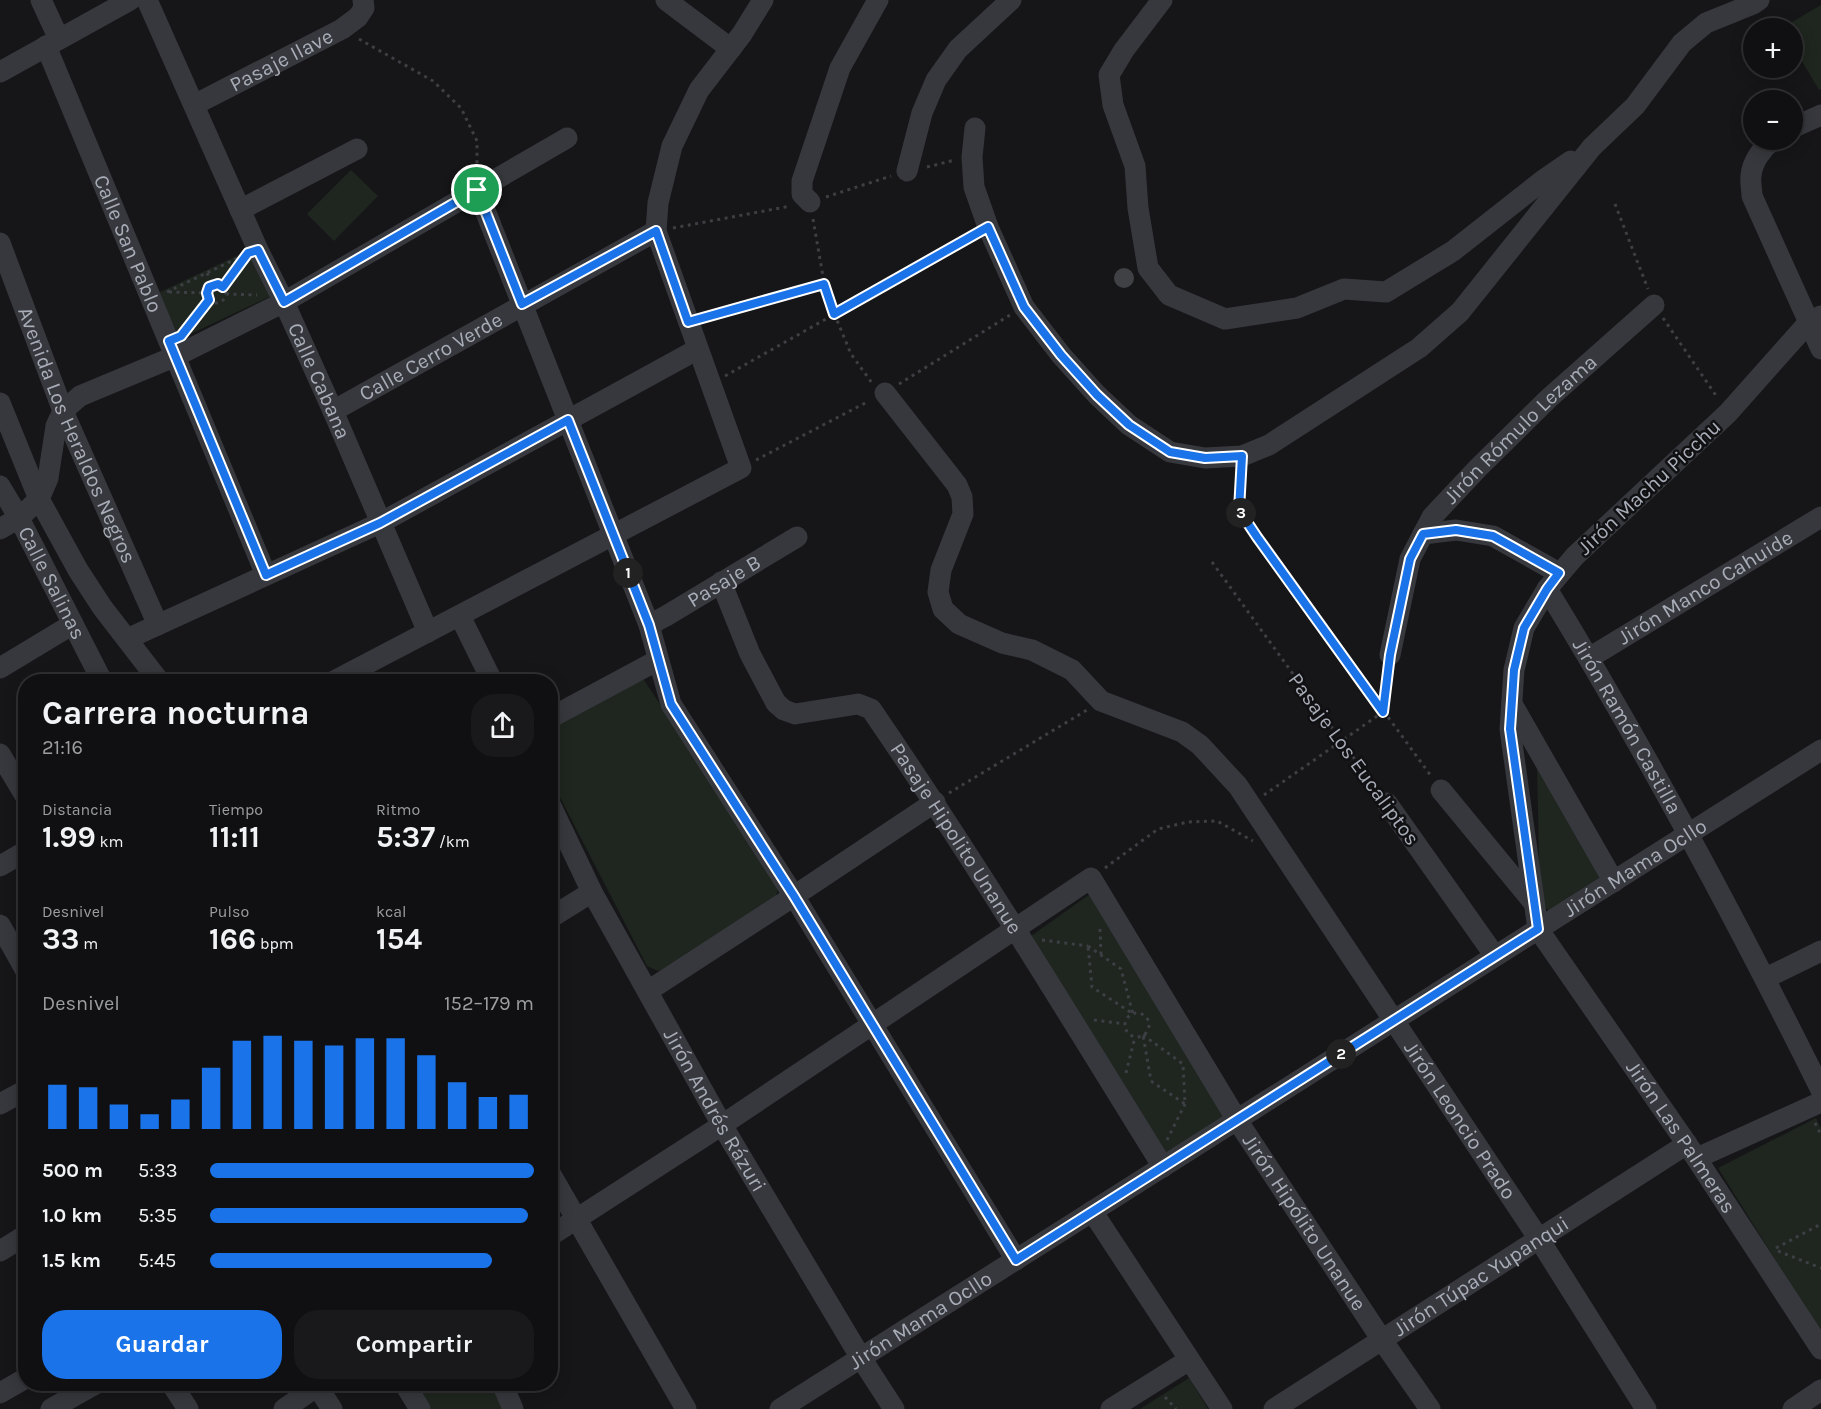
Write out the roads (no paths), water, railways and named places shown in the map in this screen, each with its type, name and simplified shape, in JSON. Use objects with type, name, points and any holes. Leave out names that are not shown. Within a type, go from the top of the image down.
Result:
[{"type":"street","name":"Calle San Pablo","points":[[41,0],[53,43],[176,356],[266,575]]},
{"type":"street","points":[[0,72],[130,0]]},
{"type":"street","name":"Calle Cabana","points":[[147,0],[240,210],[333,411],[428,632]]},
{"type":"street","points":[[666,0],[731,49]]},
{"type":"street","points":[[810,202],[802,194],[802,181],[840,68],[850,46],[878,0]]},
{"type":"street","points":[[907,171],[922,113],[936,80],[958,49],[1011,0]]},
{"type":"street","points":[[1162,0],[1124,50],[1109,75],[1113,105],[1135,166],[1138,208],[1148,268],[1169,295],[1225,319],[1297,308],[1344,289],[1386,292],[1453,251],[1542,181],[1592,147]]},
{"type":"street","points":[[975,128],[972,157],[974,187],[988,227],[1024,307],[1061,355],[1097,395],[1129,425],[1170,452],[1205,458],[1242,456],[1269,445],[1419,348],[1460,312],[1592,147],[1635,106],[1682,43],[1728,6],[1753,4],[1759,0]]},
{"type":"street","points":[[347,674],[741,468],[656,231],[658,203],[672,146],[699,90],[742,34],[759,2]]},
{"type":"street","name":"Pasaje Ilave","points":[[194,105],[342,29],[357,17],[363,4]]},
{"type":"street","points":[[1803,123],[1821,115]]},
{"type":"street","points":[[0,529],[19,518],[39,500],[48,478],[56,426],[63,411],[80,396],[176,356],[284,302],[567,138]]},
{"type":"street","points":[[240,210],[357,149]]},
{"type":"street","points":[[1762,150],[1756,159],[1750,177],[1752,196],[1815,319],[1821,349]]},
{"type":"street","points":[[477,190],[649,625],[671,704],[794,896],[1016,1260]]},
{"type":"street","name":"Calle Cerro Verde","points":[[333,411],[656,231]]},
{"type":"street","name":"Avenida Los Heraldos Negros","points":[[0,243],[63,411],[158,625]]},
{"type":"street","name":"Jirón Rómulo Lezama","points":[[1390,655],[1410,559],[1432,517],[1548,399],[1654,305]]},
{"type":"street","name":"Jirón Machu Picchu","points":[[1538,929],[1510,729],[1514,670],[1524,628],[1553,581],[1575,556],[1728,413],[1815,319]]},
{"type":"street","points":[[127,639],[380,523],[698,349]]},
{"type":"street","name":"Jirón Leoncio Prado","points":[[885,393],[957,485],[962,497],[963,514],[941,570],[938,592],[943,609],[959,624],[1002,644],[1032,650],[1072,670],[1101,701],[1182,732],[1200,745],[1238,786],[1539,1239],[1646,1409]]},
{"type":"street","points":[[0,403],[39,500],[78,570],[102,607],[154,674]]},
{"type":"street","name":"Calle Salinas","points":[[0,486],[19,518],[98,674]]},
{"type":"street","name":"Jirón Manco Cahuide","points":[[1589,658],[1821,517]]},
{"type":"street","points":[[1423,534],[1456,530],[1493,536],[1553,581]]},
{"type":"street","name":"Pasaje B","points":[[649,625],[798,537]]},
{"type":"street","name":"Jirón Ramón Castilla","points":[[1553,581],[1589,658],[1766,978],[1821,1090]]},
{"type":"street","name":"Pasaje Hipolito Unanue","points":[[721,582],[750,654],[776,703],[784,710],[795,714],[858,704],[871,709],[935,802],[1016,928],[1163,1167]]},
{"type":"street","points":[[460,616],[489,674]]},
{"type":"street","points":[[0,668],[73,624]]},
{"type":"street","points":[[558,714],[658,660]]},
{"type":"street","points":[[1512,704],[1614,882]]},
{"type":"street","name":"Jirón Mama Ocllo","points":[[780,1409],[1821,750]]},
{"type":"street","points":[[0,754],[18,784]]},
{"type":"street","points":[[1441,790],[1535,905]]},
{"type":"street","points":[[648,992],[935,802]]},
{"type":"street","name":"Pasaje Los Eucaliptos","points":[[1387,803],[1495,956]]},
{"type":"street","name":"Jirón Andrés Rázuri","points":[[558,821],[592,892],[722,1125],[861,1358],[894,1409]]},
{"type":"street","points":[[0,866],[18,856]]},
{"type":"street","name":"Jirón Hipólito Unanue","points":[[1016,928],[1091,878],[1238,1120],[1430,1409]]},
{"type":"street","points":[[558,913],[592,892]]},
{"type":"street","points":[[0,925],[18,957]]},
{"type":"street","points":[[558,1231],[722,1125],[1016,928]]},
{"type":"street","name":"Jirón Las Palmeras","points":[[1538,929],[1692,1151],[1821,1348]]},
{"type":"street","points":[[1766,978],[1821,951]]},
{"type":"street","points":[[0,1104],[18,1094]]},
{"type":"street","name":"Jirón Túpac Yupanqui","points":[[1274,1409],[1539,1239],[1692,1151],[1818,1112]]},
{"type":"street","points":[[558,1187],[686,1409]]},
{"type":"street","points":[[1092,1211],[1221,1409]]},
{"type":"street","points":[[0,1251],[18,1240]]},
{"type":"street","points":[[1111,1409],[1189,1360]]},
{"type":"street","points":[[0,1393],[18,1383]]},
{"type":"street","points":[[1793,1409],[1821,1390]]},
{"type":"street","points":[[51,1409],[83,1391]]},
{"type":"street","points":[[176,1391],[188,1409]]},
{"type":"street","points":[[284,1409],[308,1391]]},
{"type":"street","points":[[322,1391],[332,1409]]},
{"type":"street","points":[[409,1391],[420,1409]]},
{"type":"street","points":[[505,1391],[513,1409]]},
{"type":"street","points":[[0,1404],[3,1409]]}]
